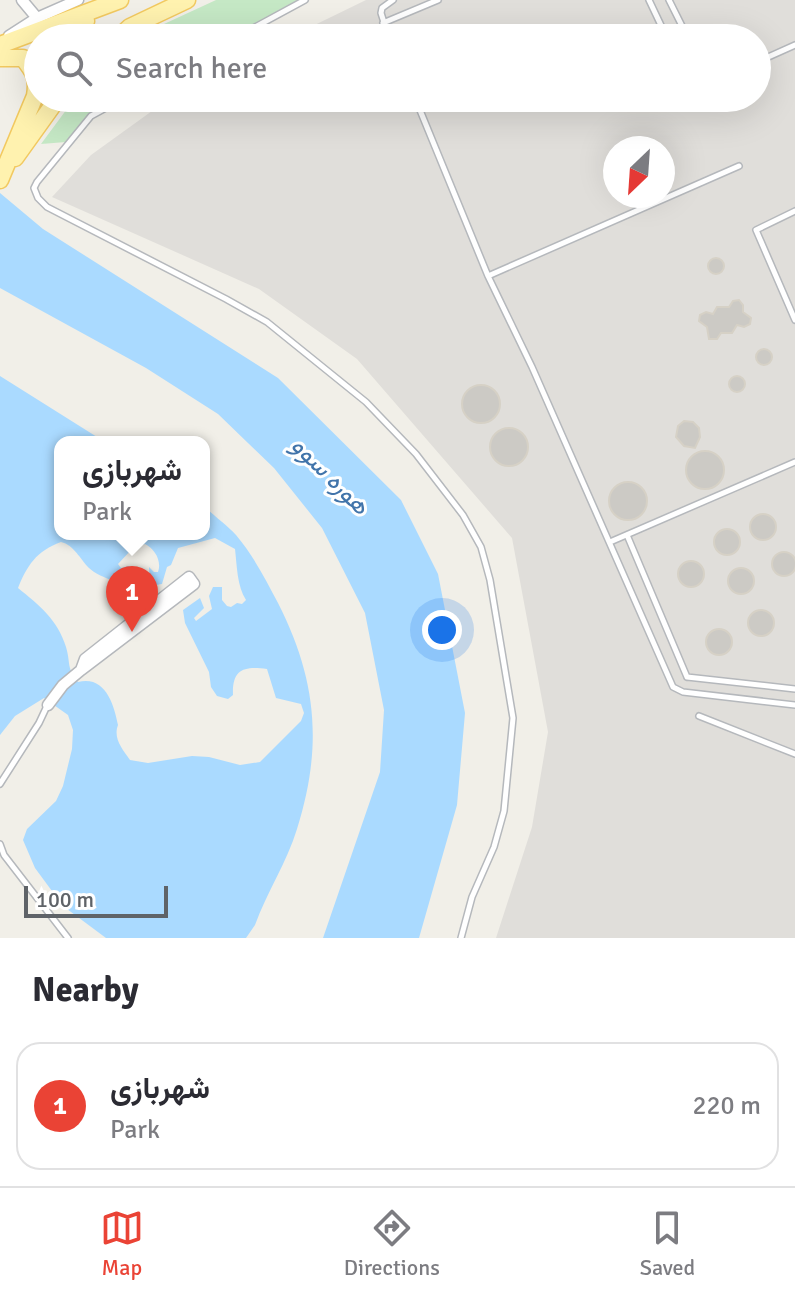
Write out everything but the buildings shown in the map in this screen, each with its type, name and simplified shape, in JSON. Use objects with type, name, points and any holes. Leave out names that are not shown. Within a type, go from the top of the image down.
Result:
[{"type":"main road","points":[[140,24],[187,0]]},
{"type":"main road","points":[[80,24],[117,1]]},
{"type":"main road","points":[[53,24],[117,1]]},
{"type":"main road","points":[[0,43],[24,34]]},
{"type":"main road","points":[[0,58],[24,59]]},
{"type":"main road","points":[[2,178],[27,112]]},
{"type":"main road","points":[[2,178],[48,112]]},
{"type":"street","points":[[22,0],[37,18]]},
{"type":"street","points":[[28,24],[78,0]]},
{"type":"street","points":[[0,43],[24,27]]},
{"type":"street","points":[[48,705],[63,685],[81,670],[194,584],[189,577],[85,659],[81,670]]},
{"type":"lane","points":[[261,24],[305,0]]},
{"type":"lane","points":[[393,0],[382,8],[383,23],[438,0]]},
{"type":"lane","points":[[649,0],[660,24]]},
{"type":"lane","points":[[669,0],[681,24]]},
{"type":"lane","points":[[771,56],[795,45]]},
{"type":"lane","points":[[98,112],[73,135],[37,182],[34,188],[38,198],[47,207],[253,314],[319,362],[366,402],[416,454],[443,486],[481,547],[490,580],[513,718],[504,811],[494,847],[472,897],[461,938]]},
{"type":"lane","points":[[421,112],[488,276],[673,687],[795,705]]},
{"type":"lane","points":[[488,276],[739,166]]},
{"type":"lane","points":[[795,211],[756,230],[795,320]]},
{"type":"lane","points":[[610,542],[795,462]]},
{"type":"lane","points":[[627,535],[687,677]]},
{"type":"lane","points":[[678,690],[687,677]]},
{"type":"lane","points":[[687,677],[795,689]]},
{"type":"lane","points":[[0,784],[48,705]]},
{"type":"lane","points":[[699,716],[795,754]]},
{"type":"lane","points":[[0,844],[4,855],[68,938]]},
{"type":"shaded area","points":[[366,0],[795,0],[795,938],[496,938],[532,827],[548,732],[512,538],[357,359],[259,289],[52,197],[91,155],[151,112],[771,112],[771,24],[317,24]]},
{"type":"green space","points":[[216,0],[299,0],[255,24],[164,24]]},
{"type":"green space","points":[[65,112],[95,112],[66,142],[41,144]]},
{"type":"water","name":"هوره سوو","points":[[0,193],[43,229],[278,378],[401,500],[438,574],[465,713],[457,805],[419,938],[323,938],[380,772],[384,710],[365,613],[322,528],[274,468],[218,414],[146,368],[0,288]]},
{"type":"water","points":[[0,376],[95,436],[54,436],[54,540],[208,540],[178,548],[162,584],[150,586],[149,567],[158,572],[157,556],[145,544],[132,549],[118,564],[121,568],[129,566],[144,588],[100,575],[89,568],[70,546],[61,542],[34,560],[18,588],[53,621],[63,637],[70,669],[78,682],[95,683],[107,693],[118,725],[117,739],[130,760],[148,763],[192,756],[240,765],[260,762],[301,721],[304,713],[301,704],[276,698],[267,669],[241,671],[233,686],[233,695],[228,699],[217,696],[211,687],[209,672],[185,623],[183,610],[200,598],[204,608],[194,618],[196,621],[212,609],[209,596],[213,587],[222,587],[222,600],[227,606],[242,604],[246,600],[239,582],[235,549],[215,538],[210,539],[210,511],[248,551],[269,585],[291,631],[308,686],[312,714],[310,770],[293,841],[255,925],[246,938],[106,938],[63,906],[35,868],[23,840],[27,829],[56,801],[63,786],[73,730],[68,715],[44,698],[15,716],[0,735]]},
{"type":"place","name":"شهربازی","points":[[132,632]]}]
